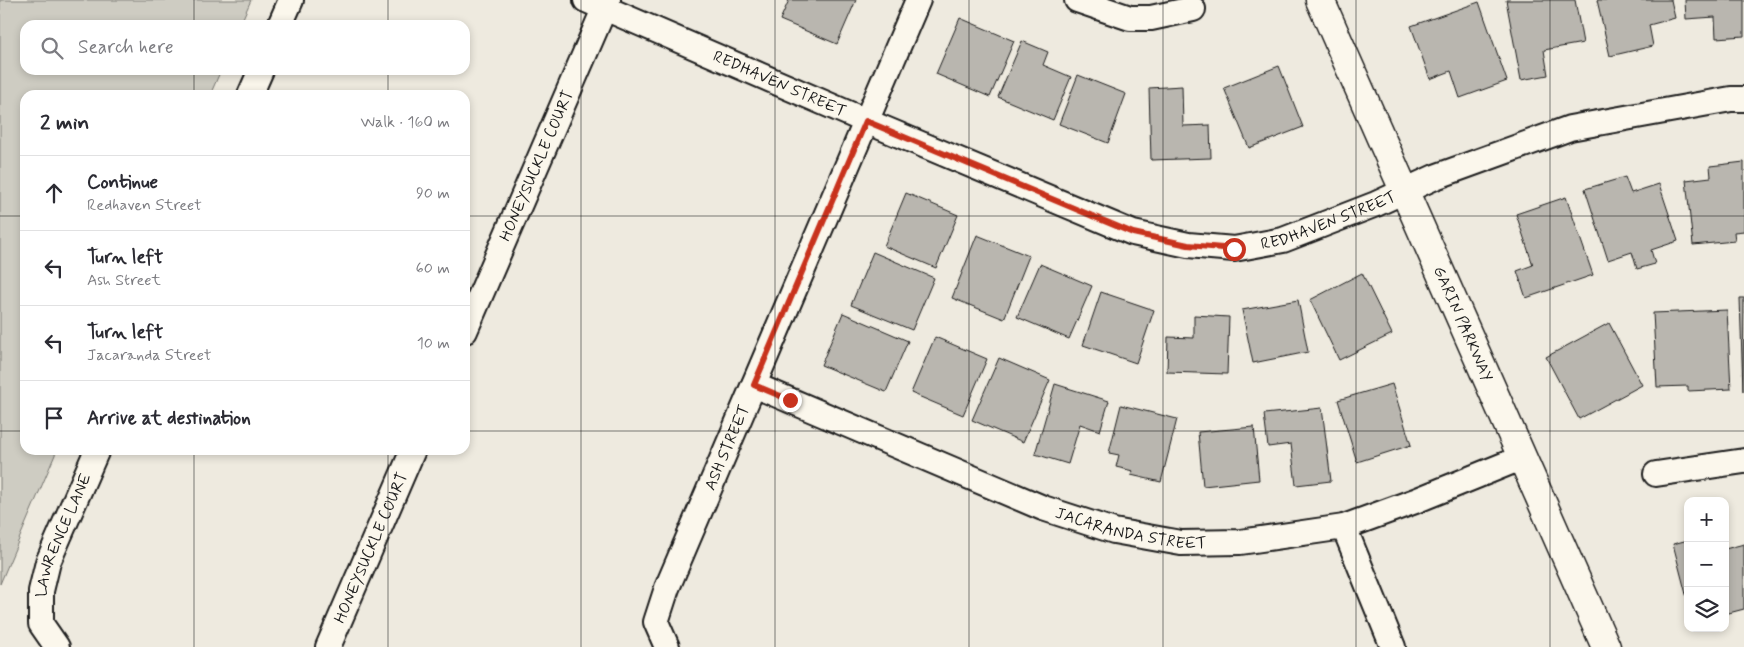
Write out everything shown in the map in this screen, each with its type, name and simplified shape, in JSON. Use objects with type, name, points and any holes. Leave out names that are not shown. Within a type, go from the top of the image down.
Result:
[{"type":"street","points":[[282,20],[290,0]]},
{"type":"street","name":"ASH STREET","points":[[667,647],[656,622],[666,588],[918,0]]},
{"type":"street","points":[[1077,0],[1130,18],[1151,18],[1193,9]]},
{"type":"street","name":"GARIN PARKWAY","points":[[1320,0],[1606,647]]},
{"type":"street","name":"REDHAVEN STREET","points":[[599,3],[866,121],[1133,233],[1188,245],[1234,249],[1282,240],[1376,204],[1435,177],[1570,128],[1731,99],[1744,99]]},
{"type":"street","name":"HONEYSUCKLE COURT","points":[[470,318],[599,3]]},
{"type":"street","points":[[252,90],[258,75]]},
{"type":"street","name":"JACARANDA STREET","points":[[754,385],[1043,508],[1114,531],[1182,542],[1240,542],[1344,527],[1522,458]]},
{"type":"street","name":"LAWRENCE LANE","points":[[57,647],[41,624],[41,591],[48,562],[95,455]]},
{"type":"street","name":"HONEYSUCKLE COURT","points":[[328,647],[411,455]]},
{"type":"street","points":[[1656,474],[1744,461]]},
{"type":"street","points":[[1344,527],[1393,647]]},
{"type":"shaded area","points":[[0,0],[251,0],[242,20],[20,20],[20,75],[219,75],[212,90],[20,90],[20,455],[55,455],[0,584]]},
{"type":"building","points":[[789,0],[856,0],[837,44],[780,20]]},
{"type":"building","points":[[1506,0],[1575,0],[1583,43],[1544,50],[1548,75],[1521,80]]},
{"type":"building","points":[[1597,0],[1671,0],[1675,18],[1649,25],[1653,46],[1610,56]]},
{"type":"building","points":[[1685,0],[1744,0],[1744,36],[1716,38],[1715,17],[1686,19]]},
{"type":"building","points":[[1479,2],[1507,81],[1460,98],[1451,71],[1430,79],[1411,26]]},
{"type":"building","points":[[960,18],[1014,41],[990,97],[936,74]]},
{"type":"building","points":[[1022,41],[1048,52],[1043,65],[1071,77],[1053,120],[998,97]]},
{"type":"building","points":[[1279,66],[1303,127],[1249,148],[1224,88]]},
{"type":"building","points":[[1078,75],[1126,94],[1108,143],[1059,124]]},
{"type":"building","points":[[1182,86],[1183,126],[1210,125],[1211,158],[1151,160],[1149,88]]},
{"type":"building","points":[[1744,162],[1744,231],[1734,232],[1735,241],[1693,245],[1686,180],[1711,177],[1710,166]]},
{"type":"building","points":[[1625,177],[1631,193],[1659,184],[1678,241],[1651,250],[1655,264],[1637,269],[1632,252],[1608,260],[1585,189]]},
{"type":"building","points":[[906,193],[958,215],[936,268],[884,246]]},
{"type":"building","points":[[1566,197],[1593,275],[1526,298],[1517,271],[1533,265],[1516,214]]},
{"type":"building","points":[[977,235],[1029,256],[1004,319],[952,298]]},
{"type":"building","points":[[873,252],[934,278],[912,330],[851,305]]},
{"type":"building","points":[[1040,264],[1092,286],[1069,339],[1017,317]]},
{"type":"building","points":[[1362,273],[1392,334],[1339,360],[1310,300]]},
{"type":"building","points":[[1101,292],[1154,310],[1136,363],[1083,345]]},
{"type":"building","points":[[1740,298],[1744,298],[1743,391]]},
{"type":"building","points":[[1298,300],[1308,352],[1253,363],[1242,310]]},
{"type":"building","points":[[1727,310],[1731,389],[1688,391],[1688,386],[1657,387],[1653,313]]},
{"type":"building","points":[[843,313],[908,341],[886,392],[821,365]]},
{"type":"building","points":[[1194,315],[1229,317],[1227,374],[1167,372],[1168,337],[1194,338]]},
{"type":"building","points":[[1609,323],[1642,385],[1579,419],[1546,357]]},
{"type":"building","points":[[935,337],[987,359],[963,415],[911,393]]},
{"type":"building","points":[[999,358],[1050,380],[1023,442],[972,420]]},
{"type":"building","points":[[1055,384],[1109,401],[1100,431],[1080,424],[1068,464],[1035,454]]},
{"type":"building","points":[[1392,384],[1411,445],[1357,462],[1338,400]]},
{"type":"building","points":[[1121,405],[1177,419],[1161,482],[1131,475],[1133,471],[1116,467],[1119,455],[1109,453]]},
{"type":"building","points":[[1322,408],[1331,481],[1296,485],[1291,444],[1268,447],[1264,414]]},
{"type":"building","points":[[1254,427],[1259,480],[1203,486],[1198,432]]},
{"type":"building","points":[[1684,541],[1684,587],[1673,544]]},
{"type":"building","points":[[1744,544],[1744,609],[1729,613],[1729,587],[1729,548]]},
{"type":"route","points":[[790,400],[754,385],[866,121],[1133,233],[1188,245],[1234,249]]}]
